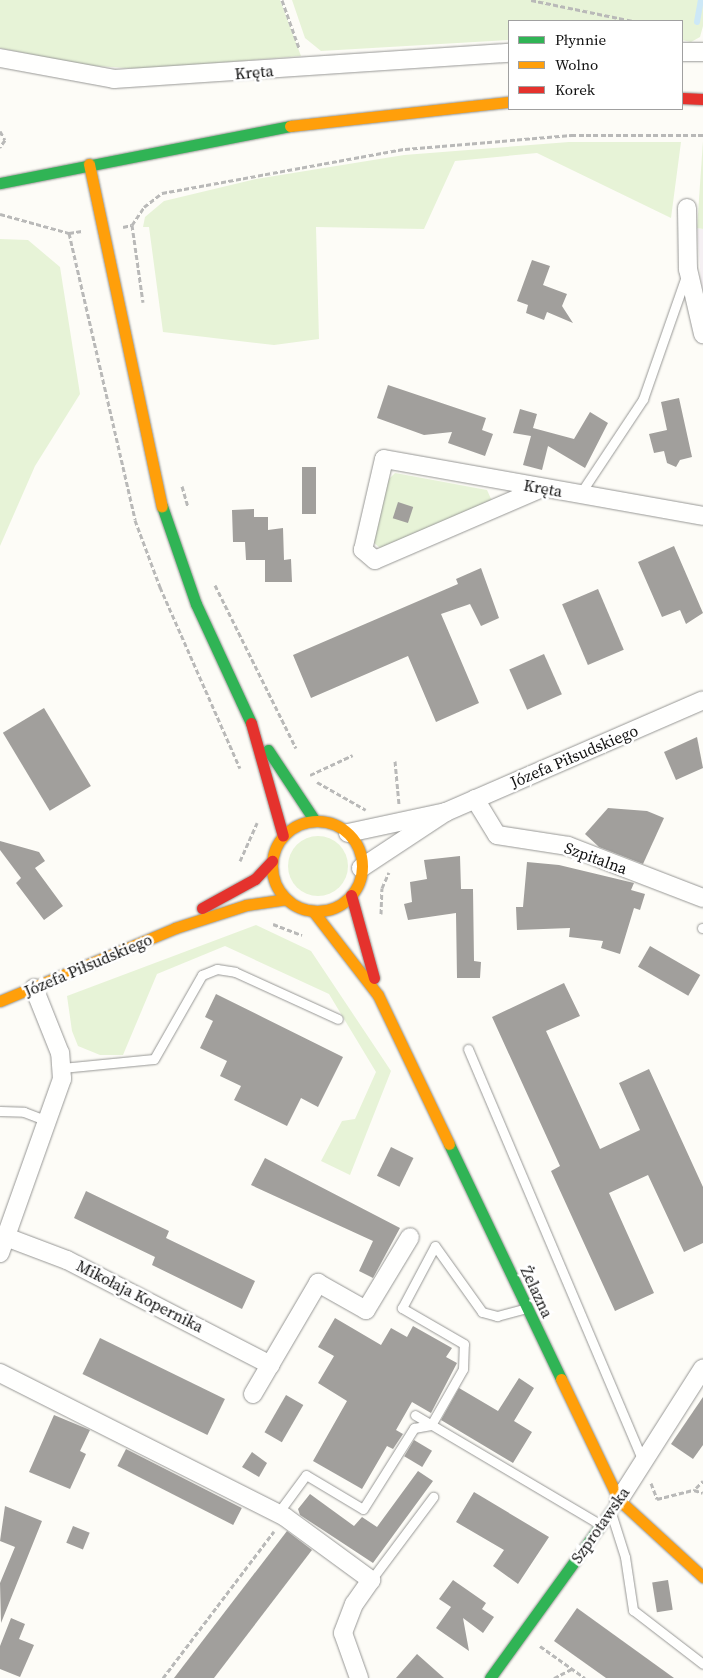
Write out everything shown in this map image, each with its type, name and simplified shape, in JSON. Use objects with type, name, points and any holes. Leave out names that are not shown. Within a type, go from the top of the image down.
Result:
[{"type":"street","points":[[683,52],[703,52]]},
{"type":"street","name":"Kręta","points":[[0,58],[114,79],[306,68],[508,53]]},
{"type":"street","points":[[683,98],[703,99]]},
{"type":"street","points":[[0,183],[264,129],[508,102]]},
{"type":"street","points":[[89,164],[100,230],[160,501],[196,604],[257,736],[315,821],[348,833],[446,812]]},
{"type":"street","points":[[688,208],[688,269],[703,334]]},
{"type":"street","name":"Kręta","points":[[542,488],[375,560],[363,550],[384,459],[703,516]]},
{"type":"street","name":"Józefa Piłsudskiego","points":[[446,812],[703,700]]},
{"type":"street","points":[[176,928],[209,903],[255,879],[272,861],[283,836],[257,736]]},
{"type":"street","name":"Szpitalna","points":[[476,799],[497,835],[568,846],[703,898]]},
{"type":"street","points":[[313,911],[340,904],[351,895],[362,868],[446,812]]},
{"type":"street","points":[[283,836],[315,821]]},
{"type":"street","points":[[348,833],[362,868]]},
{"type":"street","points":[[272,861],[272,875],[286,899]]},
{"type":"street","points":[[351,895],[378,995]]},
{"type":"street","points":[[176,928],[246,905],[286,899],[313,911],[378,995]]},
{"type":"street","name":"Józefa Piłsudskiego","points":[[0,1001],[176,928]]},
{"type":"street","points":[[34,988],[62,1068]]},
{"type":"street","name":"Żelazna","points":[[378,995],[527,1308],[615,1506],[703,1576]]},
{"type":"street","name":"Mikołaja Kopernika","points":[[62,1068],[50,1122],[3,1245],[76,1264],[270,1365]]},
{"type":"street","points":[[253,1394],[318,1283],[366,1310],[410,1237]]},
{"type":"street","name":"Szprotawska","points":[[490,1678],[615,1506],[703,1368]]},
{"type":"street","points":[[0,1373],[281,1515],[371,1580],[354,1604],[343,1633],[359,1678]]},
{"type":"lane","points":[[580,495],[643,399],[688,269]]},
{"type":"lane","points":[[62,1068],[154,1059],[202,975],[217,969],[235,972],[338,1019]]},
{"type":"lane","points":[[468,1049],[643,1461]]},
{"type":"lane","points":[[0,1111],[24,1112],[50,1122]]},
{"type":"lane","points":[[281,1515],[306,1475],[363,1509],[414,1428],[431,1424],[464,1370],[464,1344],[402,1308],[435,1246],[482,1312],[497,1316],[527,1308]]},
{"type":"lane","points":[[415,1415],[601,1526]]},
{"type":"lane","points":[[371,1580],[433,1497]]},
{"type":"lane","points":[[615,1506],[634,1610],[703,1664]]},
{"type":"path","points":[[282,0],[306,68]]},
{"type":"path","points":[[531,0],[628,20]]},
{"type":"path","points":[[0,131],[5,140],[0,147]]},
{"type":"path","points":[[0,214],[69,233],[100,230],[132,225],[144,207],[162,193],[405,149],[571,135],[703,135]]},
{"type":"path","points":[[310,775],[353,755]]},
{"type":"path","points":[[396,761],[399,809]]},
{"type":"path","points":[[643,1461],[657,1499],[694,1490],[703,1493]]},
{"type":"path","points":[[696,1488],[703,1481]]},
{"type":"path","points":[[163,1678],[281,1515]]},
{"type":"path","points":[[537,1645],[584,1678]]},
{"type":"path","points":[[554,1678],[572,1669]]},
{"type":"shaded area","points":[[697,228],[703,229],[703,292],[701,281]]},
{"type":"green space","points":[[0,0],[280,0],[301,56],[141,69],[81,65],[0,48]]},
{"type":"green space","points":[[292,0],[703,0],[703,26],[700,37],[691,42],[683,40],[683,20],[508,20],[508,40],[321,51],[305,38]]},
{"type":"green space","points":[[703,141],[703,229],[697,228]]},
{"type":"green space","points":[[569,142],[681,142],[671,218],[537,153],[455,161],[424,229],[316,227],[319,339],[274,345],[163,332],[149,227],[143,227],[145,217],[164,201],[256,179],[404,155]]},
{"type":"green space","points":[[0,239],[28,240],[60,267],[80,394],[35,466],[0,546]]},
{"type":"green space","points":[[395,473],[487,490],[492,501],[380,548],[373,542],[387,481]]},
{"type":"green space","points":[[312,836],[324,836],[335,841],[343,849],[348,860],[346,878],[335,891],[324,896],[312,896],[301,891],[293,883],[288,872],[288,860],[293,849],[301,841]]},
{"type":"green space","points":[[256,925],[311,951],[391,1071],[350,1175],[321,1161],[342,1121],[355,1119],[376,1072],[329,994],[225,946],[157,974],[123,1055],[100,1055],[78,1046],[72,1031],[67,996]]},
{"type":"building","points":[[532,260],[550,266],[543,285],[567,294],[562,306],[573,323],[547,312],[544,320],[526,313],[528,305],[517,301]]},
{"type":"building","points":[[388,385],[486,418],[482,430],[493,434],[485,456],[448,443],[452,432],[424,435],[377,418]]},
{"type":"building","points":[[679,398],[692,457],[680,460],[676,467],[667,463],[664,451],[654,453],[649,434],[667,430],[661,402]]},
{"type":"building","points":[[520,409],[537,414],[533,428],[574,439],[590,412],[608,423],[585,468],[548,446],[542,470],[523,465],[531,436],[513,433]]},
{"type":"building","points":[[302,467],[316,467],[316,514],[302,514]]},
{"type":"building","points":[[398,502],[413,507],[408,523],[393,518]]},
{"type":"building","points":[[254,509],[254,517],[268,517],[268,530],[283,528],[284,560],[291,559],[292,582],[265,582],[265,560],[246,560],[245,542],[233,542],[232,510]]},
{"type":"building","points":[[674,546],[703,613],[686,624],[680,610],[662,617],[638,562]]},
{"type":"building","points":[[481,568],[499,618],[481,626],[470,604],[441,614],[479,703],[436,722],[408,656],[311,698],[293,655],[458,584],[456,579]]},
{"type":"building","points":[[598,589],[624,650],[588,665],[562,604]]},
{"type":"building","points":[[544,654],[562,694],[527,710],[509,669]]},
{"type":"building","points":[[44,708],[91,786],[50,811],[3,733]]},
{"type":"building","points":[[697,737],[703,768],[676,780],[664,752]]},
{"type":"building","points":[[608,808],[647,811],[664,818],[643,864],[599,847],[585,834]]},
{"type":"building","points":[[0,841],[39,852],[45,861],[35,868],[63,906],[44,920],[16,883],[21,878],[0,850]]},
{"type":"building","points":[[460,856],[461,889],[473,889],[474,961],[481,962],[480,978],[457,978],[456,913],[408,920],[404,904],[412,902],[410,882],[427,879],[424,860]]},
{"type":"building","points":[[527,862],[559,865],[634,883],[631,890],[645,894],[640,910],[634,908],[620,954],[601,948],[603,941],[569,937],[570,928],[517,930],[516,907],[523,907]]},
{"type":"building","points":[[650,946],[700,975],[688,996],[638,967]]},
{"type":"building","points":[[564,983],[580,1016],[546,1031],[600,1149],[640,1130],[619,1083],[649,1069],[703,1187],[703,1243],[684,1252],[648,1175],[609,1193],[654,1293],[615,1311],[551,1171],[560,1166],[492,1017]]},
{"type":"building","points":[[216,994],[343,1057],[318,1107],[301,1098],[287,1126],[234,1100],[241,1086],[220,1076],[227,1061],[200,1048],[213,1021],[205,1017]]},
{"type":"building","points":[[391,1147],[413,1158],[399,1187],[377,1176]]},
{"type":"building","points":[[265,1158],[400,1228],[373,1278],[359,1271],[373,1241],[251,1185]]},
{"type":"building","points":[[86,1191],[169,1231],[166,1238],[255,1281],[242,1309],[152,1265],[155,1257],[74,1218]]},
{"type":"building","points":[[335,1318],[381,1345],[391,1328],[407,1337],[413,1326],[452,1348],[446,1357],[457,1363],[431,1413],[412,1402],[396,1430],[403,1434],[393,1449],[387,1446],[362,1489],[313,1461],[347,1401],[318,1383],[334,1356],[318,1347]]},
{"type":"building","points":[[100,1338],[225,1399],[207,1435],[82,1374]]},
{"type":"building","points":[[519,1378],[534,1388],[514,1421],[532,1432],[513,1463],[441,1420],[459,1388],[498,1411]]},
{"type":"building","points":[[286,1395],[303,1405],[282,1442],[264,1432]]},
{"type":"building","points":[[703,1397],[703,1445],[693,1459],[671,1444]]},
{"type":"building","points":[[54,1415],[90,1430],[80,1451],[86,1454],[70,1489],[29,1472]]},
{"type":"building","points":[[414,1440],[432,1451],[422,1467],[404,1456]]},
{"type":"building","points":[[126,1449],[242,1508],[233,1525],[117,1466]]},
{"type":"building","points":[[252,1452],[267,1463],[259,1477],[242,1467]]},
{"type":"building","points":[[418,1471],[433,1481],[373,1563],[300,1515],[298,1509],[310,1494],[354,1526],[362,1517],[377,1527]]},
{"type":"building","points":[[474,1492],[549,1537],[518,1584],[493,1566],[504,1550],[456,1522]]},
{"type":"building","points":[[5,1506],[42,1521],[1,1623],[0,1583],[15,1547],[0,1541]]},
{"type":"building","points":[[73,1526],[90,1533],[83,1549],[66,1543]]},
{"type":"building","points":[[287,1531],[312,1550],[214,1678],[174,1678]]},
{"type":"building","points":[[453,1580],[486,1603],[482,1609],[494,1617],[483,1633],[463,1618],[469,1651],[436,1628],[451,1607],[439,1599]]},
{"type":"building","points":[[668,1580],[673,1610],[657,1612],[652,1583]]},
{"type":"building","points":[[577,1608],[674,1678],[606,1678],[554,1641]]},
{"type":"building","points":[[11,1618],[25,1624],[19,1639],[34,1645],[20,1677],[0,1669],[0,1646]]},
{"type":"building","points":[[417,1654],[444,1678],[396,1678]]},
{"type":"waterway","points":[[697,22],[701,0]]},
{"type":"traffic: fast","points":[[0,183],[290,126]]},
{"type":"traffic: fast","points":[[162,506],[196,604],[251,723]]},
{"type":"traffic: fast","points":[[268,750],[315,821]]},
{"type":"traffic: fast","points":[[449,1144],[561,1379]]},
{"type":"traffic: fast","points":[[490,1678],[619,1500]]},
{"type":"traffic: slow","points":[[290,126],[508,102]]},
{"type":"traffic: slow","points":[[89,164],[162,506]]},
{"type":"traffic: slow","points":[[317,821],[334,825],[349,834],[358,849],[362,866],[358,883],[349,898],[334,907],[317,911],[300,907],[285,898],[276,883],[272,866],[276,849],[285,834],[300,825],[317,821]]},
{"type":"traffic: slow","points":[[0,1001],[175,928],[246,905],[287,899]]},
{"type":"traffic: slow","points":[[313,911],[378,995],[449,1144]]},
{"type":"traffic: slow","points":[[561,1379],[619,1500],[703,1577]]},
{"type":"traffic: jam","points":[[683,98],[703,99]]},
{"type":"traffic: jam","points":[[251,723],[283,836]]},
{"type":"traffic: jam","points":[[202,908],[255,879],[272,861]]},
{"type":"traffic: jam","points":[[351,895],[374,978]]}]
